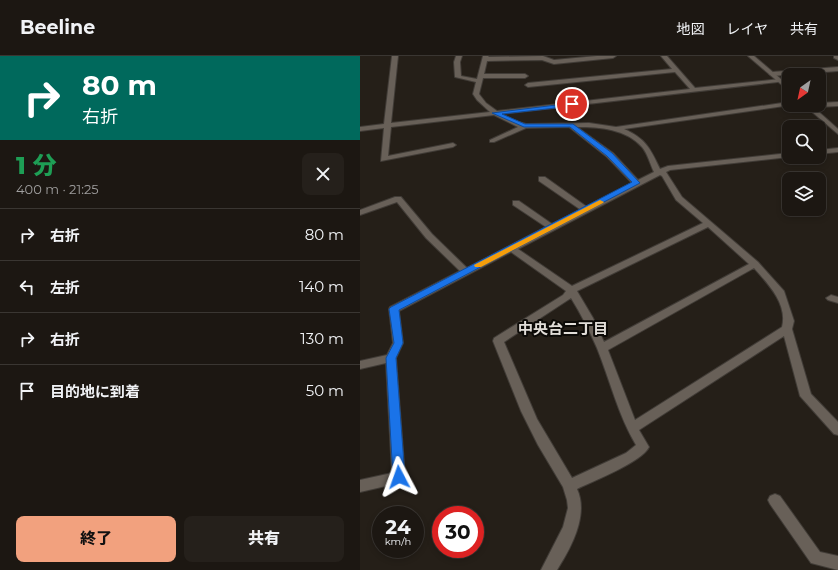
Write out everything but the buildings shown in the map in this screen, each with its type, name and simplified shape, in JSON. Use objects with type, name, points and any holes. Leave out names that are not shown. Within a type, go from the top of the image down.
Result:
[{"type":"street","points":[[395,56],[384,159],[453,145]]},
{"type":"street","points":[[458,56],[458,77],[480,79],[524,76]]},
{"type":"street","points":[[613,56],[554,62],[543,58],[486,58],[476,94],[479,100],[495,113],[524,126],[619,128],[782,105]]},
{"type":"street","points":[[664,56],[694,90]]},
{"type":"street","points":[[751,56],[782,83]]},
{"type":"street","points":[[772,74],[838,69]]},
{"type":"street","points":[[528,86],[676,70]]},
{"type":"street","points":[[360,129],[778,80]]},
{"type":"street","points":[[826,105],[838,104]]},
{"type":"street","points":[[815,112],[838,132]]},
{"type":"street","points":[[492,142],[524,126]]},
{"type":"street","points":[[571,126],[610,155],[636,183]]},
{"type":"street","points":[[619,128],[644,144],[658,172],[665,174],[679,198],[755,264],[781,292],[789,321],[787,329],[806,396],[838,430]]},
{"type":"street","points":[[826,151],[838,150]]},
{"type":"street","points":[[360,486],[399,477],[391,358],[398,343],[394,309],[465,271],[512,249],[585,209],[668,168],[782,156]]},
{"type":"street","points":[[542,179],[585,209]]},
{"type":"street","points":[[360,213],[398,199],[429,236],[465,271]]},
{"type":"street","points":[[516,204],[551,227]]},
{"type":"street","points":[[548,570],[559,554],[572,520],[574,501],[569,486],[537,432],[498,341],[567,297],[570,290],[708,224]]},
{"type":"street","points":[[512,249],[570,290],[588,318],[602,348],[632,428],[643,447],[630,457],[569,486]]},
{"type":"street","points":[[602,348],[755,264]]},
{"type":"street","points":[[632,428],[787,329]]},
{"type":"street","points":[[360,365],[391,358]]},
{"type":"street","points":[[775,500],[816,558],[838,562]]},
{"type":"slow traffic","points":[[478,265],[512,249],[600,202]]},
{"type":"district","name":"中央台二丁目","points":[[563,329]]},
{"type":"route","points":[[399,477],[391,358],[398,343],[394,309],[465,271],[512,249],[636,183],[610,155],[571,126],[524,126],[495,113],[572,104]]}]
